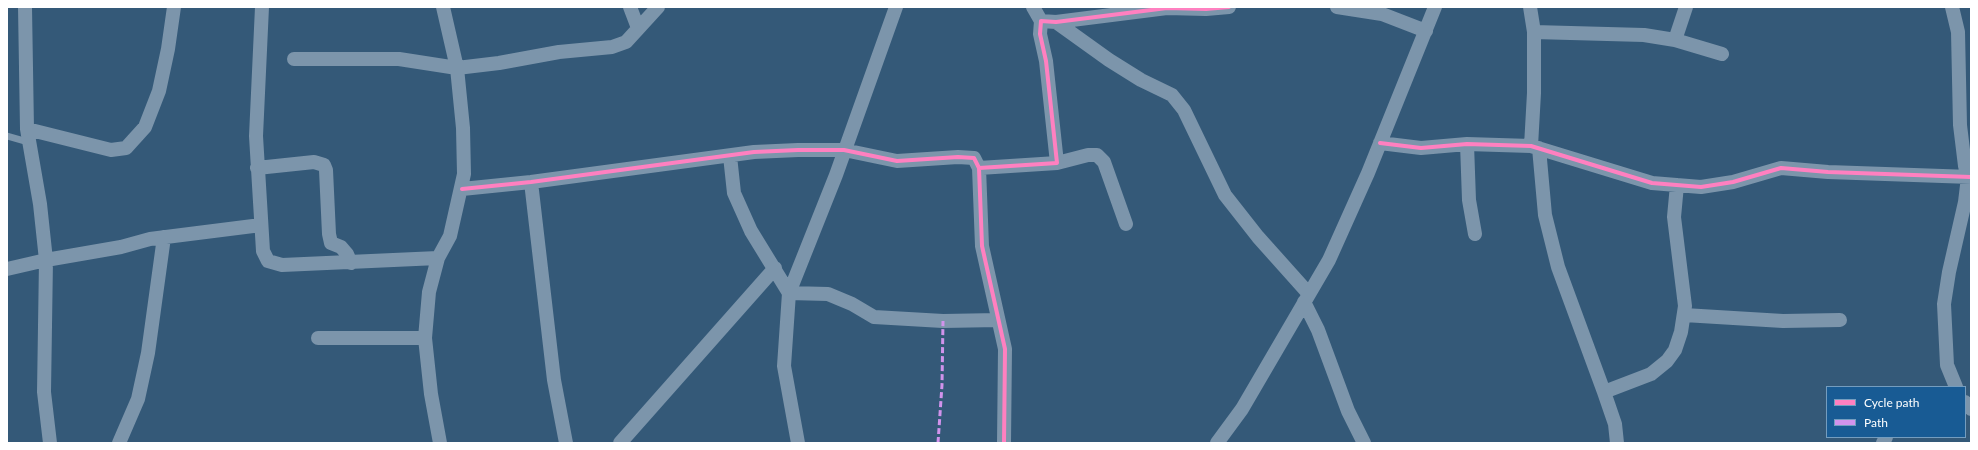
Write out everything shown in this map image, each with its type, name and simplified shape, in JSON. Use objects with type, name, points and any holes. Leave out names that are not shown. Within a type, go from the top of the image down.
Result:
[{"type":"street","points":[[25,7],[28,136],[40,204],[46,260],[44,392],[50,443]]},
{"type":"street","points":[[28,136],[111,150],[126,148],[145,126],[159,91],[168,49],[174,7]]},
{"type":"street","points":[[262,7],[256,136],[263,251],[268,261],[282,265],[438,258]]},
{"type":"street","points":[[440,443],[430,394],[425,338],[429,292],[438,258],[450,236],[462,189],[464,174],[463,128],[457,68],[443,7]]},
{"type":"street","points":[[630,7],[638,28]]},
{"type":"street","points":[[294,59],[399,59],[457,68],[499,63],[559,52],[612,47],[626,42],[658,7]]},
{"type":"street","points":[[798,443],[784,366],[789,292],[844,150],[896,7]]},
{"type":"street","points":[[1034,7],[1041,21],[1040,34],[1046,61],[1057,163]]},
{"type":"street","points":[[1041,21],[1056,22],[1167,8],[1206,9],[1228,7]]},
{"type":"street","points":[[1337,7],[1382,14],[1426,31]]},
{"type":"street","points":[[1217,443],[1242,409],[1329,260],[1380,143],[1435,7]]},
{"type":"street","points":[[1530,7],[1534,32],[1535,147],[1545,214],[1558,267],[1615,424],[1617,443]]},
{"type":"street","points":[[1675,40],[1686,7]]},
{"type":"street","points":[[1952,7],[1958,32],[1960,125],[1965,166],[1970,177],[1949,272],[1944,304],[1945,348],[1953,386]]},
{"type":"street","points":[[1056,22],[1134,76],[1172,95],[1184,110],[1225,195],[1307,298],[1348,411],[1364,443]]},
{"type":"street","points":[[1534,32],[1644,35],[1675,40],[1722,54]]},
{"type":"street","points":[[1380,143],[1421,148],[1467,144],[1535,147],[1652,183],[1677,185],[1717,186],[1781,168],[1828,172],[1970,177]]},
{"type":"street","points":[[1467,144],[1469,200],[1475,234]]},
{"type":"street","points":[[462,189],[530,182],[754,152],[844,150],[897,161],[958,157],[974,158],[979,168],[982,246],[1005,349],[1004,443]]},
{"type":"street","points":[[979,168],[1057,163],[1088,155],[1097,155],[1104,162],[1126,224]]},
{"type":"street","points":[[730,156],[734,193],[751,231],[789,292]]},
{"type":"street","points":[[257,168],[314,162],[324,165],[326,170],[329,234],[332,243],[341,247],[347,254],[350,263]]},
{"type":"street","points":[[530,182],[554,380],[566,443]]},
{"type":"street","points":[[1604,392],[1650,374],[1668,361],[1675,350],[1684,315],[1683,283],[1674,217],[1677,185]]},
{"type":"street","points":[[7,269],[46,260],[121,247],[164,237],[261,225]]},
{"type":"street","points":[[119,443],[138,399],[148,352],[164,237]]},
{"type":"street","points":[[620,443],[775,268]]},
{"type":"street","points":[[789,292],[828,294],[852,304],[874,317],[943,321],[998,320]]},
{"type":"street","points":[[1684,315],[1783,321],[1840,320]]},
{"type":"street","points":[[318,338],[425,338]]},
{"type":"lane","points":[[7,136],[28,136]]},
{"type":"marked path","points":[[938,443],[942,385],[943,321]]},
{"type":"cycle path","points":[[1004,443],[1005,349],[982,246],[979,168],[1057,163],[1046,61],[1040,34],[1041,21],[1056,22],[1167,8],[1206,9],[1229,7]]},
{"type":"cycle path","points":[[1380,143],[1421,148],[1467,144],[1531,146],[1652,183],[1701,187],[1733,182],[1781,168],[1828,172],[1971,177]]},
{"type":"cycle path","points":[[462,189],[531,182],[754,152],[798,150],[844,150],[897,161],[958,157],[974,158],[979,168]]}]
